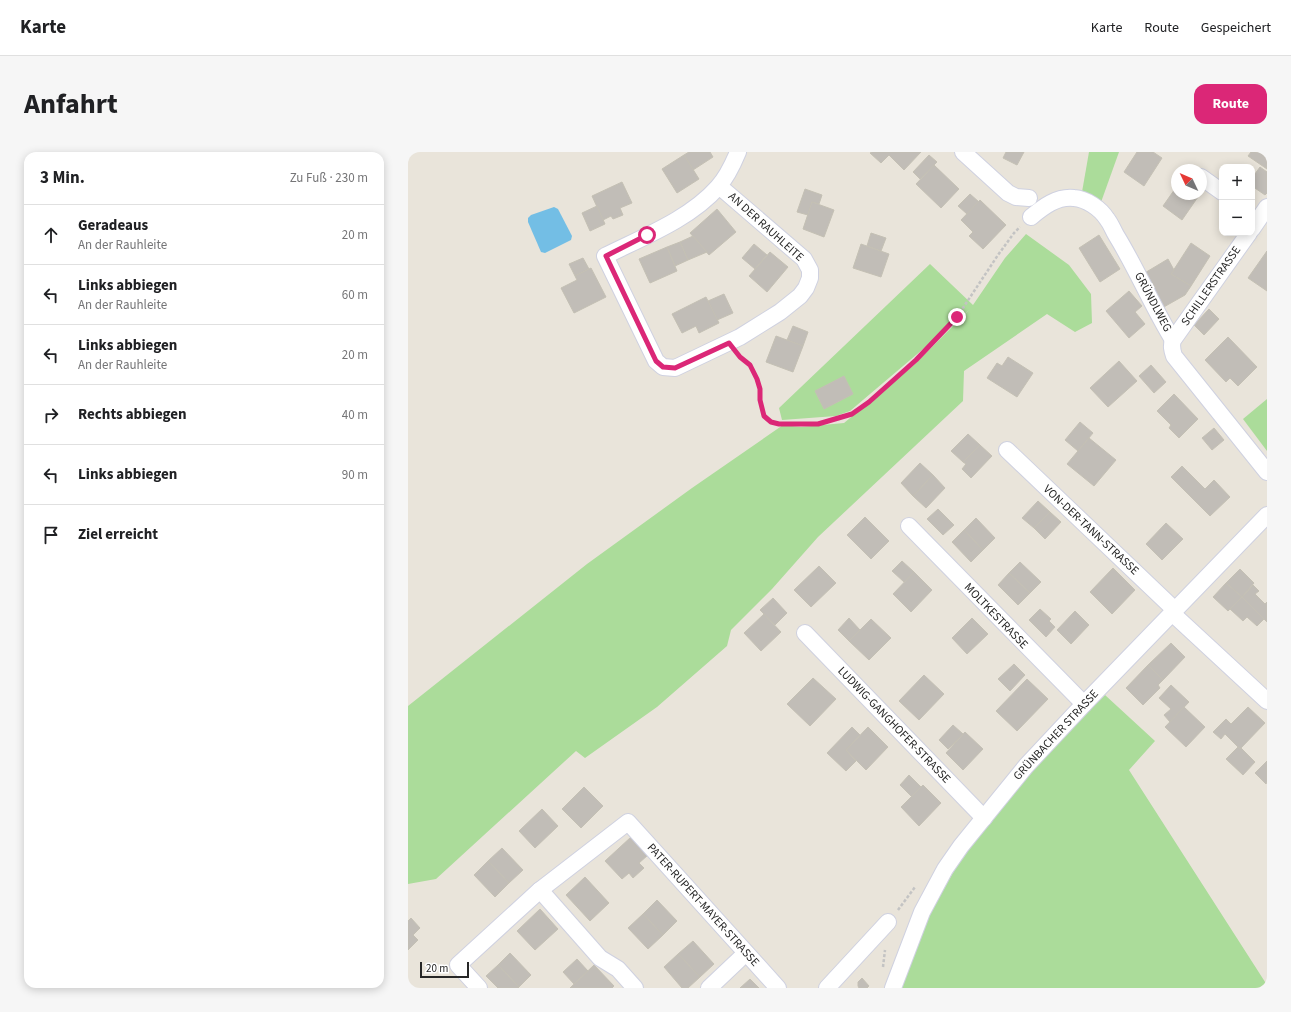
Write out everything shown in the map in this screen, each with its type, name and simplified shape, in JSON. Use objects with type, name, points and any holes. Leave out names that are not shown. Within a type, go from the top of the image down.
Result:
[{"type":"street","name":"AN DER RAUHLEITE","points":[[720,186],[804,259],[810,270],[810,278],[806,288],[800,296],[756,328],[729,343],[675,368],[663,367],[656,361],[605,250],[680,218],[698,206],[720,186],[730,170],[738,152]]},
{"type":"street","points":[[963,152],[1008,193],[1016,197],[1029,198]]},
{"type":"street","points":[[1207,179],[1219,189]]},
{"type":"street","name":"GRÜNDLWEG","points":[[1031,217],[1047,205],[1058,200],[1075,198],[1097,208],[1107,218],[1124,247],[1158,316],[1173,340],[1171,345],[1174,356],[1267,472]]},
{"type":"street","name":"SCHILLERSTRASSE","points":[[1173,340],[1247,236]]},
{"type":"street","name":"VON-DER-TANN-STRASSE","points":[[1007,450],[1267,701]]},
{"type":"street","name":"GRÜNBACHER STRASSE","points":[[893,988],[922,912],[945,869],[984,818],[1026,766],[1084,704],[1267,516]]},
{"type":"street","name":"MOLTKESTRASSE","points":[[909,526],[1084,704]]},
{"type":"street","name":"LUDWIG-GANGHOFER-STRASSE","points":[[805,633],[984,818]]},
{"type":"street","name":"PATER-RUPERT-MAYER-STRASSE","points":[[540,890],[628,822],[778,988]]},
{"type":"street","points":[[479,988],[458,964],[540,890],[600,958],[618,969],[635,988]]},
{"type":"street","points":[[828,988],[888,922]]},
{"type":"street","points":[[709,988],[746,953]]},
{"type":"path","points":[[729,343],[740,357],[750,365],[760,389],[760,400],[764,416],[771,422],[779,424],[818,424],[852,414],[869,402],[916,360],[957,317],[1014,233],[1031,217]]},
{"type":"path","points":[[882,971],[888,922]]},
{"type":"green space","points":[[1089,152],[1119,152],[1100,205],[1082,192]]},
{"type":"green space","points":[[1026,234],[1069,265],[1091,294],[1092,323],[1075,332],[1047,314],[964,371],[963,401],[818,537],[772,589],[731,630],[727,646],[657,707],[585,758],[576,751],[436,879],[408,884],[408,706],[587,564],[692,488],[783,425],[801,427],[844,423],[914,365],[969,310],[850,411],[836,416],[782,420],[779,408],[930,264],[973,305],[1005,258]]},
{"type":"green space","points":[[1267,399],[1267,451],[1243,419]]},
{"type":"green space","points":[[1105,695],[1155,741],[1129,770],[1267,985],[1267,988],[898,988],[927,919],[959,862],[991,818],[1076,722]]},
{"type":"water","points":[[554,207],[558,209],[572,236],[571,240],[545,253],[541,252],[528,222],[528,218],[531,215]]},
{"type":"building","points":[[689,152],[710,152],[713,157],[693,170],[684,155]]},
{"type":"building","points":[[921,152],[904,170],[889,155],[881,163],[870,153]]},
{"type":"building","points":[[1006,152],[1024,152],[1017,165],[1003,158]]},
{"type":"building","points":[[1137,152],[1153,152],[1162,158],[1144,186],[1124,172]]},
{"type":"building","points":[[1251,152],[1267,152],[1267,169],[1248,156]]},
{"type":"building","points":[[684,155],[699,179],[677,193],[662,169]]},
{"type":"building","points":[[929,155],[937,162],[920,179],[913,172]]},
{"type":"building","points":[[934,165],[959,189],[941,208],[916,184]]},
{"type":"building","points":[[1260,167],[1267,172],[1267,193],[1265,195],[1255,188],[1255,174]]},
{"type":"building","points":[[622,182],[632,203],[620,208],[623,215],[613,219],[611,216],[603,220],[592,196]]},
{"type":"building","points":[[805,189],[822,195],[819,204],[812,202],[808,215],[797,212]]},
{"type":"building","points":[[970,194],[979,202],[967,214],[958,206]]},
{"type":"building","points":[[1171,195],[1171,200],[1196,200],[1182,220],[1163,206]]},
{"type":"building","points":[[980,200],[1006,225],[983,249],[969,236],[973,232],[961,220]]},
{"type":"building","points":[[812,202],[834,210],[824,237],[803,229]]},
{"type":"building","points":[[597,206],[605,224],[590,231],[582,213]]},
{"type":"building","points":[[717,209],[736,232],[709,255],[690,233]]},
{"type":"building","points":[[871,233],[886,238],[881,251],[867,246]]},
{"type":"building","points":[[1099,235],[1120,269],[1100,282],[1079,248]]},
{"type":"building","points":[[693,236],[707,252],[688,260],[680,242]]},
{"type":"building","points":[[680,242],[688,260],[675,266],[667,247]]},
{"type":"building","points":[[1191,243],[1210,256],[1191,286],[1171,274]]},
{"type":"building","points":[[754,244],[767,255],[755,269],[742,258]]},
{"type":"building","points":[[861,244],[889,254],[881,277],[853,268]]},
{"type":"building","points":[[667,247],[677,271],[650,283],[639,259]]},
{"type":"building","points":[[1267,251],[1267,291],[1248,278]]},
{"type":"building","points":[[770,252],[788,267],[767,292],[749,276]]},
{"type":"building","points":[[583,258],[589,269],[575,276],[569,264]]},
{"type":"building","points":[[1168,259],[1174,270],[1171,274],[1191,286],[1185,295],[1162,308],[1143,274]]},
{"type":"building","points":[[591,268],[606,297],[574,313],[561,288],[577,280],[575,276]]},
{"type":"building","points":[[1129,291],[1142,306],[1135,312],[1145,324],[1129,338],[1106,311]]},
{"type":"building","points":[[724,294],[733,313],[717,320],[708,301]]},
{"type":"building","points":[[706,297],[719,323],[699,333],[696,326],[682,333],[672,314]]},
{"type":"building","points":[[1209,309],[1219,319],[1204,335],[1194,325]]},
{"type":"building","points":[[793,326],[808,332],[803,346],[787,340]]},
{"type":"building","points":[[776,336],[803,346],[793,372],[766,362]]},
{"type":"building","points":[[1228,337],[1257,367],[1238,386],[1230,378],[1226,382],[1205,360]]},
{"type":"building","points":[[1008,357],[1033,373],[1017,397],[987,378],[997,363],[1002,366]]},
{"type":"building","points":[[1119,361],[1137,381],[1108,407],[1090,388]]},
{"type":"building","points":[[1151,365],[1166,382],[1154,393],[1139,376]]},
{"type":"building","points":[[844,376],[853,394],[824,409],[815,391]]},
{"type":"building","points":[[1174,394],[1198,419],[1179,438],[1169,428],[1171,425],[1157,411]]},
{"type":"building","points":[[1080,422],[1093,433],[1078,451],[1065,440]]},
{"type":"building","points":[[1214,428],[1224,440],[1212,450],[1202,438]]},
{"type":"building","points":[[968,434],[980,445],[963,462],[951,451]]},
{"type":"building","points":[[1089,438],[1116,460],[1094,486],[1067,464]]},
{"type":"building","points":[[980,445],[992,456],[971,478],[962,469],[966,464],[963,462]]},
{"type":"building","points":[[920,463],[933,475],[913,496],[901,483]]},
{"type":"building","points":[[1182,466],[1205,489],[1214,480],[1230,497],[1210,516],[1171,477]]},
{"type":"building","points":[[933,475],[945,488],[926,508],[913,496]]},
{"type":"building","points":[[1038,501],[1050,512],[1034,528],[1022,518]]},
{"type":"building","points":[[938,509],[954,525],[943,535],[927,519]]},
{"type":"building","points":[[1050,512],[1061,522],[1045,539],[1034,528]]},
{"type":"building","points":[[865,517],[889,541],[871,559],[847,535]]},
{"type":"building","points":[[976,518],[995,538],[983,550],[964,530]]},
{"type":"building","points":[[1166,523],[1183,539],[1162,560],[1146,544]]},
{"type":"building","points":[[964,530],[983,550],[971,562],[952,542]]},
{"type":"building","points":[[902,561],[914,572],[904,582],[892,571]]},
{"type":"building","points":[[1020,562],[1041,582],[1030,593],[1009,573]]},
{"type":"building","points":[[819,566],[836,583],[811,607],[794,590]]},
{"type":"building","points":[[1113,568],[1135,590],[1112,614],[1090,592]]},
{"type":"building","points":[[1240,569],[1254,583],[1242,597],[1226,583]]},
{"type":"building","points":[[914,572],[932,590],[911,612],[893,594]]},
{"type":"building","points":[[1009,573],[1030,593],[1018,605],[998,585]]},
{"type":"building","points":[[1226,583],[1242,597],[1228,611],[1213,597]]},
{"type":"building","points":[[1253,585],[1259,591],[1255,594],[1265,604],[1267,602],[1267,622],[1242,597]]},
{"type":"building","points":[[1242,597],[1264,619],[1257,626],[1247,617],[1243,621],[1230,609]]},
{"type":"building","points":[[773,598],[787,613],[775,625],[760,610]]},
{"type":"building","points":[[1040,609],[1051,619],[1049,621],[1055,627],[1046,637],[1029,620]]},
{"type":"building","points":[[1075,611],[1089,625],[1071,644],[1057,630]]},
{"type":"building","points":[[764,614],[781,632],[761,651],[744,633]]},
{"type":"building","points":[[849,618],[860,630],[849,641],[838,630]]},
{"type":"building","points":[[972,618],[988,634],[967,654],[952,638]]},
{"type":"building","points":[[871,619],[891,638],[869,660],[849,641]]},
{"type":"building","points":[[1171,643],[1185,657],[1163,680],[1148,665]]},
{"type":"building","points":[[1014,664],[1025,675],[1010,691],[998,679]]},
{"type":"building","points":[[1148,665],[1163,680],[1158,685],[1160,688],[1143,705],[1126,688]]},
{"type":"building","points":[[924,675],[944,694],[919,720],[899,701]]},
{"type":"building","points":[[813,678],[836,699],[810,726],[787,704]]},
{"type":"building","points":[[1027,679],[1048,699],[1017,731],[996,711]]},
{"type":"building","points":[[1171,685],[1189,702],[1170,722],[1164,715],[1171,709],[1159,698]]},
{"type":"building","points":[[1184,707],[1205,727],[1186,747],[1165,727]]},
{"type":"building","points":[[1248,707],[1265,723],[1240,749],[1225,734],[1221,739],[1213,732],[1226,719],[1231,724]]},
{"type":"building","points":[[953,725],[963,734],[948,749],[939,740]]},
{"type":"building","points":[[852,727],[860,735],[846,750],[856,761],[846,771],[827,753]]},
{"type":"building","points":[[868,727],[888,747],[866,770],[846,750]]},
{"type":"building","points":[[965,732],[983,749],[963,770],[946,753]]},
{"type":"building","points":[[1238,747],[1240,749],[1241,748],[1255,762],[1243,775],[1226,759]]},
{"type":"building","points":[[1267,761],[1267,782],[1266,784],[1255,773]]},
{"type":"building","points":[[909,775],[921,787],[912,797],[900,785]]},
{"type":"building","points":[[923,785],[941,803],[919,826],[901,807]]},
{"type":"building","points":[[584,787],[603,806],[581,828],[562,809]]},
{"type":"building","points":[[542,809],[558,826],[535,848],[519,831]]},
{"type":"building","points":[[631,837],[648,855],[639,863],[644,868],[633,878],[629,873],[622,879],[605,861]]},
{"type":"building","points":[[502,848],[523,870],[509,883],[488,861]]},
{"type":"building","points":[[488,861],[509,883],[495,897],[474,875]]},
{"type":"building","points":[[585,877],[609,903],[590,921],[566,895]]},
{"type":"building","points":[[657,900],[677,921],[663,935],[643,914]]},
{"type":"building","points":[[540,909],[558,929],[535,950],[517,931]]},
{"type":"building","points":[[643,914],[663,935],[648,949],[628,928]]},
{"type":"building","points":[[411,918],[420,928],[413,935],[418,940],[408,950],[408,921]]},
{"type":"building","points":[[693,941],[714,964],[700,977],[678,954]]},
{"type":"building","points":[[510,953],[531,975],[519,987],[498,965]]},
{"type":"building","points":[[678,954],[700,977],[688,988],[682,988],[664,967]]},
{"type":"building","points":[[577,959],[588,971],[574,984],[563,972]]},
{"type":"building","points":[[498,965],[519,987],[518,988],[498,988],[486,976]]},
{"type":"building","points":[[594,965],[614,986],[612,988],[570,988]]},
{"type":"building","points":[[862,978],[869,986],[867,988],[859,988],[858,986],[858,982]]},
{"type":"building","points":[[750,979],[759,988],[740,988]]},
{"type":"route","points":[[647,235],[606,256],[656,361],[663,367],[675,368],[729,343],[740,357],[750,365],[760,389],[760,400],[764,416],[771,422],[779,424],[818,424],[852,414],[887,387],[916,360],[957,317]]}]
